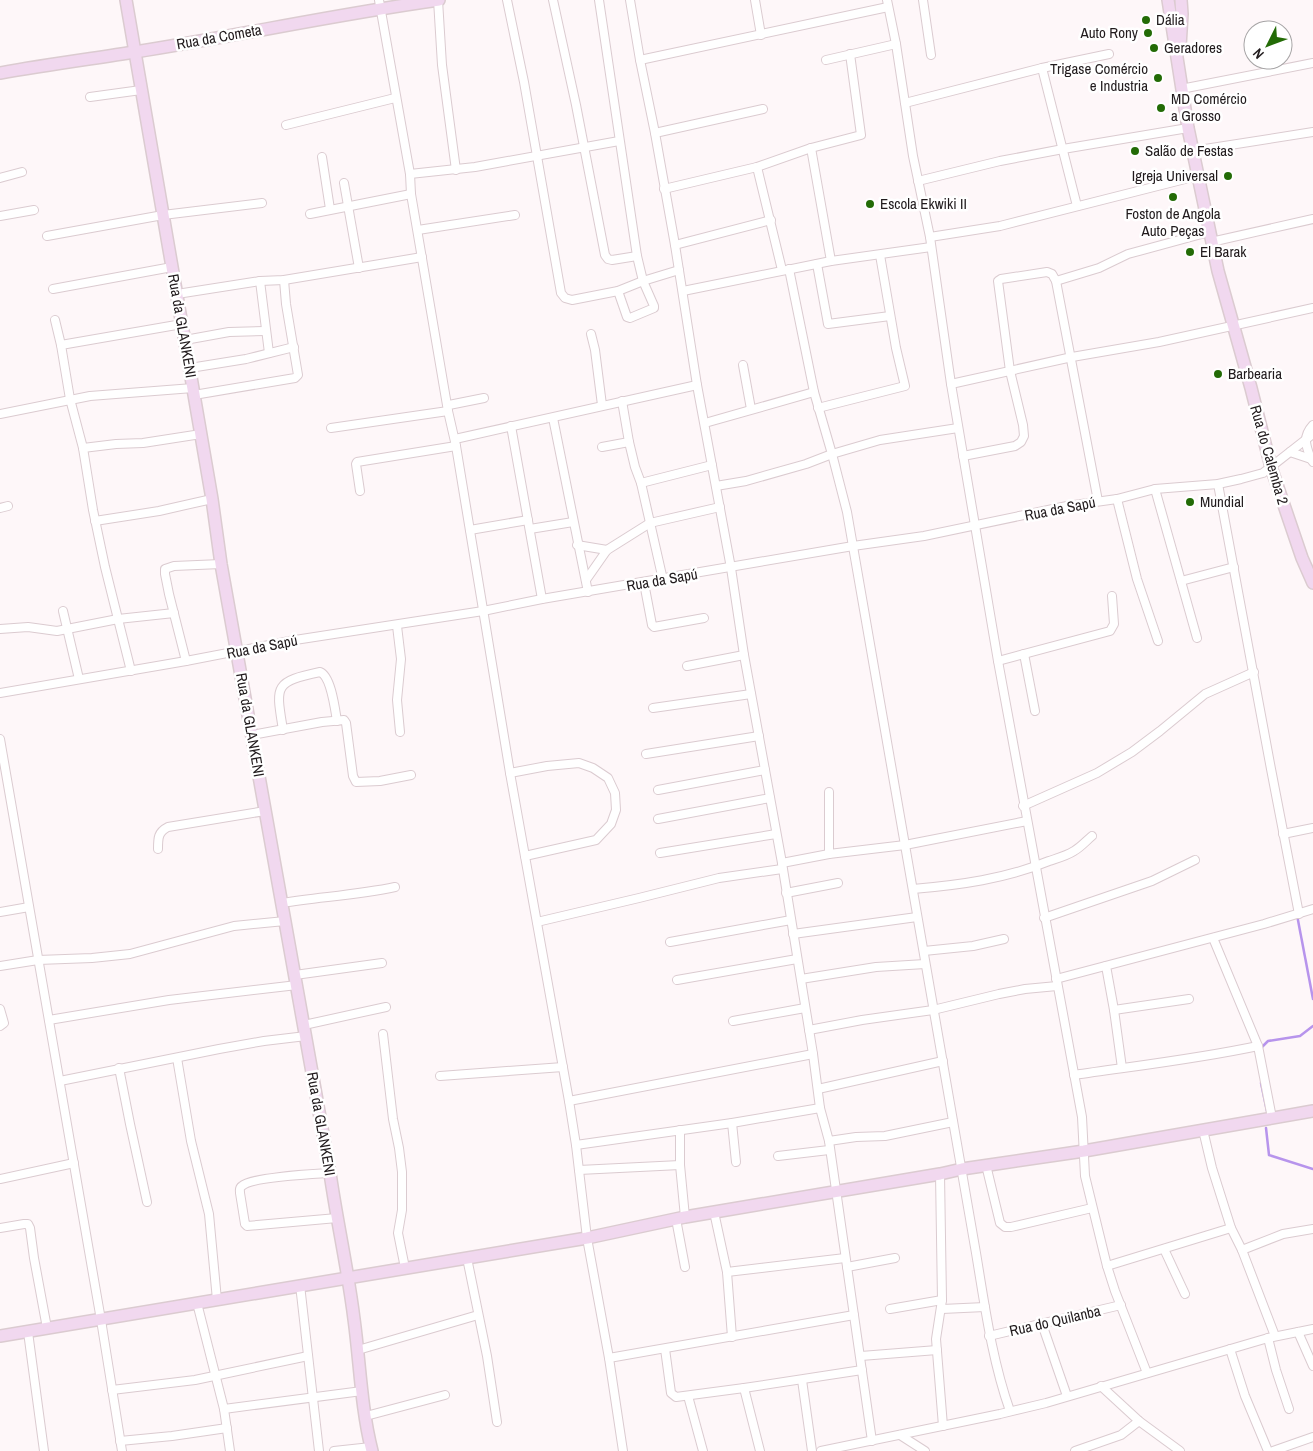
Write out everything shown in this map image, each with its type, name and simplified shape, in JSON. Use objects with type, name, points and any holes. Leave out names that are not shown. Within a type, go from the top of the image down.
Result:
[{"type":"street","name":"Rua da GLANKENI","points":[[126,0],[237,652],[349,1277],[362,1391],[372,1449]]},
{"type":"street","name":"Rua da Cometa","points":[[0,73],[92,57],[135,52],[379,4],[438,0]]},
{"type":"street","points":[[438,0],[442,65],[456,170]]},
{"type":"street","points":[[507,0],[524,82],[561,293],[565,298],[572,300],[618,290],[679,270]]},
{"type":"street","points":[[553,0],[576,105],[605,255],[608,259],[612,260],[637,256]]},
{"type":"street","points":[[599,0],[613,82],[619,141],[637,256],[643,281],[654,306],[652,310],[627,318],[618,290]]},
{"type":"street","points":[[630,0],[731,568],[744,655],[801,979],[820,1108],[829,1141],[844,1258],[861,1356],[872,1441]]},
{"type":"street","points":[[755,0],[761,35]]},
{"type":"street","points":[[923,0],[931,55]]},
{"type":"street","name":"Rua do Calemba 2","points":[[1168,0],[1181,89],[1210,237],[1271,468],[1302,558],[1313,583]]},
{"type":"street","name":"Rua do Calemba 2","points":[[1178,61],[1182,0]]},
{"type":"street","points":[[379,4],[410,174],[411,194],[448,408],[456,442],[510,773],[569,1101],[580,1170],[587,1238],[609,1358],[623,1451]]},
{"type":"street","points":[[640,60],[761,35],[888,4],[918,181],[930,237],[958,428],[1023,806],[1082,1117],[1084,1176],[1107,1266],[1147,1373]]},
{"type":"street","points":[[826,60],[896,44]]},
{"type":"street","points":[[664,190],[757,167],[811,148],[861,135],[850,54]]},
{"type":"street","points":[[905,103],[1042,68],[1109,54]]},
{"type":"street","points":[[1181,89],[1313,63]]},
{"type":"street","points":[[1042,68],[1076,206]]},
{"type":"street","points":[[90,97],[141,90]]},
{"type":"street","points":[[286,125],[395,98]]},
{"type":"street","points":[[655,133],[763,109]]},
{"type":"street","points":[[918,181],[1000,161],[1188,128]]},
{"type":"street","points":[[1192,151],[1313,132]]},
{"type":"street","points":[[410,174],[456,170],[619,141]]},
{"type":"street","points":[[811,148],[831,261]]},
{"type":"street","points":[[322,157],[330,209]]},
{"type":"street","points":[[757,167],[786,269],[818,408],[847,512],[962,1169],[989,1336],[1000,1382],[1010,1412]]},
{"type":"street","points":[[0,178],[22,172]]},
{"type":"street","points":[[930,237],[1000,226],[1197,176]]},
{"type":"street","points":[[344,183],[359,268]]},
{"type":"street","points":[[310,214],[411,194]]},
{"type":"street","points":[[47,236],[163,215],[262,203]]},
{"type":"street","points":[[0,216],[34,210]]},
{"type":"street","points":[[418,230],[515,215]]},
{"type":"street","points":[[1056,281],[1099,268],[1128,254],[1313,219]]},
{"type":"street","points":[[675,245],[771,220]]},
{"type":"street","points":[[683,291],[831,261],[931,247]]},
{"type":"street","points":[[818,408],[904,386],[880,255]]},
{"type":"street","points":[[177,294],[260,281],[284,280],[422,257]]},
{"type":"street","points":[[817,264],[828,324],[890,316]]},
{"type":"street","points":[[53,289],[172,266]]},
{"type":"street","points":[[963,456],[1015,446],[1021,442],[1024,436],[1010,371],[998,281],[1047,272],[1052,274],[1056,281],[1098,501]]},
{"type":"street","points":[[0,414],[22,411],[70,399],[194,391],[297,377],[284,280]]},
{"type":"street","points":[[260,281],[269,353]]},
{"type":"street","points":[[951,384],[1072,357],[1159,342],[1313,308]]},
{"type":"street","points":[[55,320],[70,399],[83,448],[95,521],[131,671]]},
{"type":"street","points":[[61,345],[182,324]]},
{"type":"street","points":[[185,340],[229,332],[266,331]]},
{"type":"street","points":[[591,334],[595,350],[602,405]]},
{"type":"street","points":[[190,368],[246,359],[294,347]]},
{"type":"street","points":[[742,365],[751,409]]},
{"type":"street","points":[[360,490],[357,462],[456,442],[511,426],[698,385]]},
{"type":"street","points":[[705,422],[814,392]]},
{"type":"street","points":[[331,428],[448,408],[484,398]]},
{"type":"street","points":[[622,401],[629,442],[641,483],[663,580]]},
{"type":"street","points":[[553,418],[577,545],[588,592]]},
{"type":"street","points":[[1312,461],[1310,449],[1304,441],[1313,425]]},
{"type":"street","points":[[511,426],[542,599]]},
{"type":"street","points":[[716,486],[746,481],[880,440],[958,428]]},
{"type":"street","points":[[83,448],[143,443],[201,434]]},
{"type":"street","name":"Rua da Sapú","points":[[0,693],[237,652],[295,640],[396,626],[542,599],[663,580],[853,546],[924,536],[1098,501],[1117,499],[1156,489],[1218,484],[1263,473],[1313,434]]},
{"type":"street","points":[[602,447],[629,442]]},
{"type":"street","points":[[1290,452],[1310,449]]},
{"type":"street","points":[[1290,452],[1312,461]]},
{"type":"street","points":[[641,483],[712,465]]},
{"type":"street","points":[[1218,484],[1299,914]]},
{"type":"street","points":[[1156,489],[1197,638]]},
{"type":"street","points":[[95,521],[158,512],[212,499]]},
{"type":"street","points":[[1117,499],[1136,572],[1158,641]]},
{"type":"street","points":[[586,580],[608,550],[650,523],[720,507]]},
{"type":"street","points":[[470,530],[528,520]]},
{"type":"street","points":[[530,529],[573,522]]},
{"type":"street","points":[[577,545],[608,550]]},
{"type":"street","points":[[186,661],[164,574],[167,567],[222,564]]},
{"type":"street","points":[[1181,581],[1234,567]]},
{"type":"street","points":[[644,583],[652,625],[654,627],[704,618]]},
{"type":"street","points":[[998,661],[1110,631],[1114,624],[1112,596]]},
{"type":"street","points":[[63,611],[79,679]]},
{"type":"street","points":[[0,629],[28,627],[51,630],[67,629],[118,619],[174,613]]},
{"type":"street","points":[[396,626],[400,659],[397,700],[400,732]]},
{"type":"street","points":[[1024,654],[1035,711]]},
{"type":"street","points":[[687,666],[744,655]]},
{"type":"street","points":[[283,730],[278,697],[279,690],[296,677],[320,672],[325,675],[330,688],[337,721]]},
{"type":"street","points":[[1023,806],[1097,773],[1146,742],[1204,694],[1254,672]]},
{"type":"street","points":[[653,708],[751,694]]},
{"type":"street","points":[[252,735],[344,720],[346,722],[352,776],[356,782],[380,781],[411,775]]},
{"type":"street","points":[[646,754],[759,736]]},
{"type":"street","points":[[0,739],[122,1451]]},
{"type":"street","points":[[510,773],[547,766],[579,763],[594,768],[608,778],[615,793],[616,810],[611,824],[596,840],[525,856]]},
{"type":"street","points":[[658,790],[765,770]]},
{"type":"street","points":[[829,792],[829,854]]},
{"type":"street","points":[[658,819],[770,798]]},
{"type":"street","points":[[158,849],[158,836],[162,830],[168,827],[266,811]]},
{"type":"street","points":[[537,922],[719,878],[782,866],[829,854],[905,845],[1026,821]]},
{"type":"street","points":[[1283,834],[1313,828]]},
{"type":"street","points":[[660,853],[776,834]]},
{"type":"street","points":[[913,889],[978,882],[1034,868],[1070,854],[1092,836]]},
{"type":"street","points":[[1044,918],[1152,881],[1195,860]]},
{"type":"street","points":[[786,894],[838,883]]},
{"type":"street","points":[[282,903],[324,896],[364,893],[394,887]]},
{"type":"street","points":[[0,912],[29,907]]},
{"type":"street","points":[[809,1030],[933,1010],[1056,982],[1106,966],[1313,909]]},
{"type":"street","points":[[793,934],[917,917]]},
{"type":"street","points":[[670,942],[791,920]]},
{"type":"street","points":[[0,966],[38,960],[92,958],[130,954],[234,926],[285,921]]},
{"type":"street","points":[[1213,938],[1258,1046],[1272,1118]]},
{"type":"street","points":[[924,952],[973,946],[1004,939]]},
{"type":"street","points":[[677,980],[797,959]]},
{"type":"street","points":[[49,1020],[296,980],[382,963]]},
{"type":"street","points":[[801,979],[876,967],[925,964]]},
{"type":"street","points":[[1106,966],[1122,1068]]},
{"type":"street","points":[[1114,1010],[1189,1000]]},
{"type":"street","points":[[60,1081],[264,1041],[386,1007]]},
{"type":"street","points":[[733,1021],[805,1008]]},
{"type":"street","points":[[0,1009],[4,1023],[0,1026]]},
{"type":"street","points":[[383,1034],[394,1125],[402,1172],[402,1210],[398,1233],[405,1268]]},
{"type":"street","points":[[1074,1075],[1200,1058],[1258,1046]]},
{"type":"street","points":[[569,1101],[813,1054]]},
{"type":"street","points":[[177,1058],[191,1141],[209,1214],[217,1300]]},
{"type":"street","points":[[818,1089],[943,1061]]},
{"type":"street","points":[[440,1076],[563,1067]]},
{"type":"street","points":[[120,1068],[147,1202]]},
{"type":"street","points":[[576,1145],[732,1123],[820,1108]]},
{"type":"street","points":[[0,1336],[587,1238],[714,1212],[1313,1111]]},
{"type":"street","points":[[829,1141],[856,1137],[885,1136],[953,1122]]},
{"type":"street","points":[[732,1123],[736,1162]]},
{"type":"street","points":[[680,1130],[680,1218],[685,1267]]},
{"type":"street","points":[[1204,1130],[1216,1182],[1231,1228],[1242,1250],[1272,1337],[1276,1370],[1289,1409]]},
{"type":"street","points":[[778,1156],[829,1150]]},
{"type":"street","points":[[0,1179],[74,1163]]},
{"type":"street","points":[[580,1170],[680,1165]]},
{"type":"street","points":[[986,1165],[1000,1223],[1005,1227],[1092,1208]]},
{"type":"street","points":[[330,1173],[276,1177],[250,1182],[243,1184],[240,1188],[240,1193],[245,1224],[248,1226],[337,1218]]},
{"type":"street","points":[[940,1174],[942,1309],[936,1339],[943,1426]]},
{"type":"street","points":[[714,1212],[728,1272],[732,1337]]},
{"type":"street","points":[[0,1228],[28,1224],[30,1228],[47,1328]]},
{"type":"street","points":[[1107,1266],[1231,1228]]},
{"type":"street","points":[[1242,1250],[1284,1234],[1313,1229]]},
{"type":"street","points":[[1164,1249],[1185,1294]]},
{"type":"street","points":[[467,1258],[498,1422]]},
{"type":"street","points":[[728,1272],[844,1258]]},
{"type":"street","points":[[847,1267],[895,1258]]},
{"type":"street","points":[[300,1285],[319,1451]]},
{"type":"street","points":[[890,1309],[942,1300]]},
{"type":"street","points":[[197,1303],[214,1376],[224,1409],[230,1451]]},
{"type":"street","name":"Rua do Quilanba","points":[[989,1336],[1121,1305]]},
{"type":"street","points":[[942,1309],[985,1307]]},
{"type":"street","points":[[358,1350],[478,1315]]},
{"type":"street","points":[[609,1358],[854,1315]]},
{"type":"street","points":[[1042,1324],[1067,1396]]},
{"type":"street","points":[[822,1451],[1010,1412],[1272,1337],[1313,1330]]},
{"type":"street","points":[[28,1332],[44,1451]]},
{"type":"street","points":[[1298,1332],[1313,1366]]},
{"type":"street","points":[[665,1349],[671,1393],[676,1397],[862,1370]]},
{"type":"street","points":[[1230,1349],[1255,1422],[1273,1451],[1313,1438]]},
{"type":"street","points":[[861,1356],[937,1350]]},
{"type":"street","points":[[112,1390],[195,1380],[308,1356]]},
{"type":"street","points":[[802,1380],[812,1451]]},
{"type":"street","points":[[1101,1386],[1139,1421],[1180,1451]]},
{"type":"street","points":[[744,1388],[760,1451]]},
{"type":"street","points":[[224,1409],[362,1391]]},
{"type":"street","points":[[366,1416],[445,1395]]},
{"type":"street","points":[[688,1396],[703,1451]]},
{"type":"street","points":[[1075,1451],[1121,1435],[1139,1421]]},
{"type":"street","points":[[120,1441],[227,1428]]},
{"type":"street","points":[[900,1435],[925,1451]]},
{"type":"street","points":[[334,1451],[372,1449]]},
{"type":"waterway","points":[[1297,915],[1313,999]]},
{"type":"waterway","points":[[1261,1048],[1268,1041],[1300,1036],[1313,1026]]},
{"type":"waterway","points":[[1261,1083],[1267,1111]]},
{"type":"waterway","points":[[1266,1128],[1269,1155],[1313,1169]]},
{"type":"place","name":"Dália","points":[[1146,20]]},
{"type":"place","name":"Auto Rony","points":[[1148,33]]},
{"type":"place","name":"Geradores","points":[[1154,48]]},
{"type":"place","name":"Trigase Comércio e Industria","points":[[1158,78]]},
{"type":"place","name":"MD Comércio a Grosso","points":[[1161,108]]},
{"type":"place","name":"Salão de Festas","points":[[1135,151]]},
{"type":"place","name":"Igreja Universal","points":[[1228,176]]},
{"type":"place","name":"Foston de Angola Auto Peças","points":[[1173,197]]},
{"type":"place","name":"Escola Ekwiki II","points":[[870,204]]},
{"type":"place","name":"El Barak","points":[[1190,252]]},
{"type":"place","name":"Barbearia","points":[[1218,374]]},
{"type":"place","name":"Mundial","points":[[1190,502]]}]
